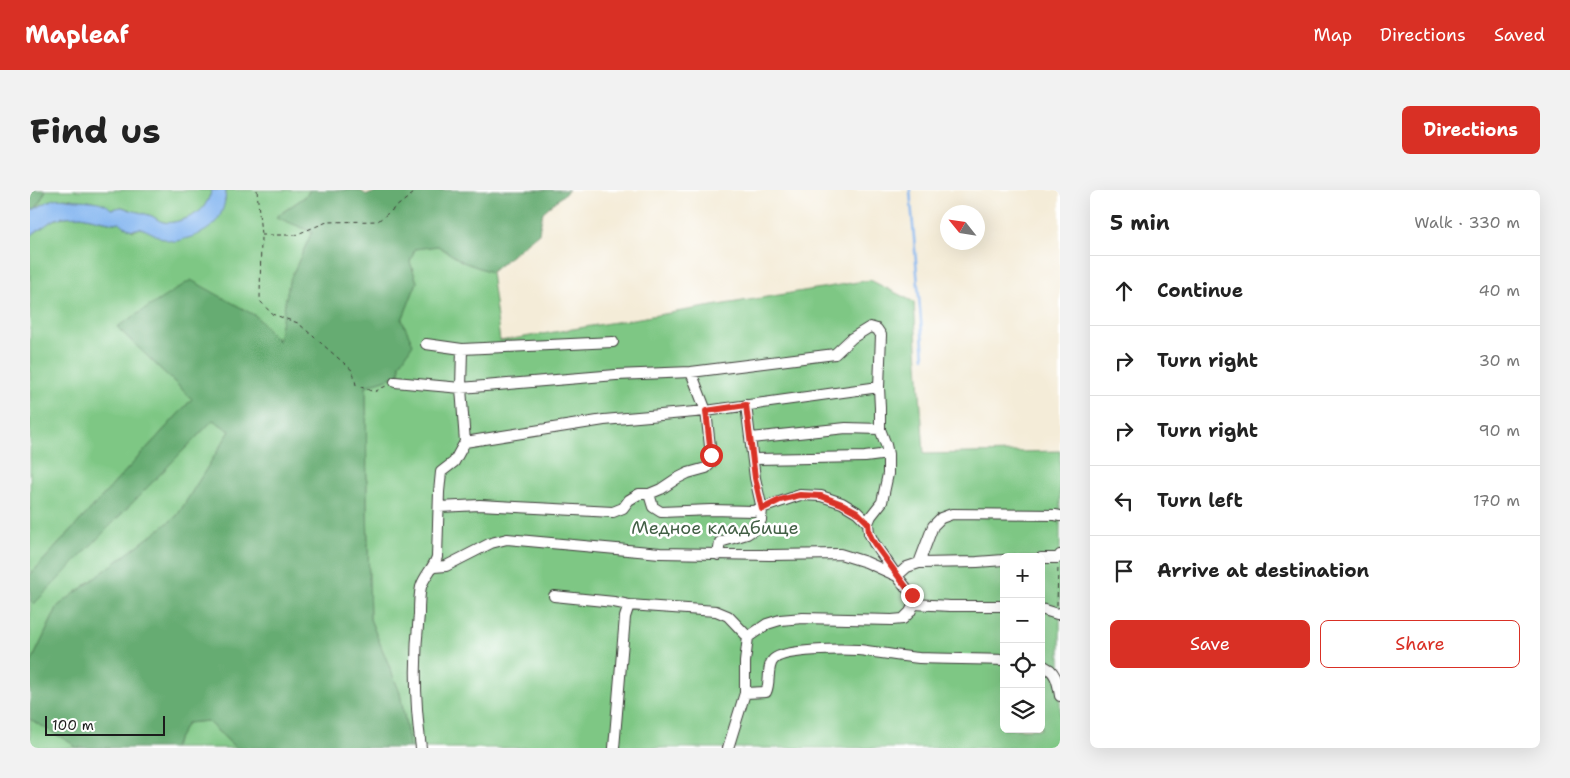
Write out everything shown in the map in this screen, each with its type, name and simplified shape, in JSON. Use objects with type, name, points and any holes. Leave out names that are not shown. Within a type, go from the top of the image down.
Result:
[{"type":"street","points":[[396,382],[461,388],[616,375],[691,372],[835,354],[852,338],[870,327],[877,329],[880,335],[880,429],[888,454],[888,474],[882,502],[868,523],[869,533],[874,543],[912,595],[914,604],[910,612],[903,619],[803,618],[780,620],[767,624],[748,637],[745,662],[745,693],[728,748]]},
{"type":"street","points":[[426,344],[462,349],[613,342]]},
{"type":"street","points":[[421,748],[416,658],[421,586],[427,573],[434,567],[437,557],[438,492],[441,472],[454,462],[465,442],[461,388],[462,349]]},
{"type":"street","points":[[439,508],[480,505],[613,512],[622,508],[629,500],[639,494],[649,494],[688,473],[706,468],[710,462],[711,455],[706,411],[691,372]]},
{"type":"street","points":[[465,442],[604,420],[706,411],[879,387]]},
{"type":"street","points":[[718,555],[720,542],[747,534],[756,528],[761,520],[762,509],[755,478],[746,405]]},
{"type":"street","points":[[751,438],[846,428],[880,429]]},
{"type":"street","points":[[753,459],[865,457],[888,454]]},
{"type":"street","points":[[649,494],[654,508],[660,512],[754,511],[780,500],[800,495],[821,496],[857,512],[868,523]]},
{"type":"street","points":[[919,563],[933,526],[941,518],[952,514],[1060,516]]},
{"type":"street","points":[[434,567],[446,566],[491,543],[507,539],[660,553],[718,555],[840,554],[866,562],[897,576]]},
{"type":"street","points":[[1045,558],[1059,557]]},
{"type":"street","points":[[897,576],[907,567],[919,563],[1000,560]]},
{"type":"street","points":[[554,596],[629,605],[716,611],[728,616],[748,637]]},
{"type":"street","points":[[914,604],[1000,606]]},
{"type":"street","points":[[614,748],[625,617],[629,605]]},
{"type":"street","points":[[1045,610],[1058,613]]},
{"type":"street","points":[[745,693],[766,692],[771,664],[774,658],[789,652],[857,650],[921,658],[1000,660]]},
{"type":"street","points":[[1045,667],[1056,676],[1060,696]]},
{"type":"path","points":[[258,190],[261,235],[260,301],[272,314],[298,323],[353,371],[356,385],[374,392],[396,382]]},
{"type":"path","points":[[261,235],[295,235],[327,222],[378,221],[414,194],[415,190]]},
{"type":"path","points":[[1058,613],[1059,557]]},
{"type":"green space","points":[[30,190],[46,190],[36,209],[30,211]]},
{"type":"green space","points":[[46,190],[212,190],[200,211],[182,220],[167,223],[123,207],[111,209],[93,201],[65,198],[42,204],[36,209]]},
{"type":"green space","points":[[226,190],[310,190],[306,196],[277,216],[312,232],[289,282],[278,342],[256,316],[117,327],[192,399],[30,575],[30,236],[53,220],[63,217],[81,216],[114,223],[119,222],[133,231],[140,228],[147,230],[213,225],[225,200]]},
{"type":"green space","points":[[310,190],[359,190],[367,195],[382,190],[569,190],[543,212],[539,233],[491,272],[463,262],[438,246],[415,249],[410,262],[417,282],[402,320],[413,344],[400,364],[399,375],[366,386],[370,619],[400,693],[410,748],[236,748],[207,721],[187,723],[173,748],[77,748],[30,719],[30,665],[58,606],[177,516],[230,431],[213,420],[34,604],[30,600],[30,575],[192,399],[117,327],[191,280],[256,316],[278,341],[289,282],[312,232],[276,217],[306,196]]},
{"type":"green space","name":"Медное кладбище","points":[[438,246],[463,262],[491,272],[500,341],[870,280],[914,302],[924,454],[1060,451],[1060,748],[410,748],[400,693],[370,619],[366,386],[399,375],[400,364],[412,344],[402,320],[417,282],[410,262],[415,248]]},
{"type":"green space","points":[[213,420],[230,431],[177,516],[58,606],[30,665],[30,600],[34,603]]},
{"type":"green space","points":[[30,719],[71,743],[77,748],[30,748]]},
{"type":"green space","points":[[207,721],[236,748],[173,748],[187,723]]},
{"type":"water","points":[[212,190],[226,190],[223,208],[216,222],[197,235],[180,240],[168,240],[140,228],[127,228],[119,222],[114,223],[81,216],[63,217],[53,220],[30,236],[30,211],[54,199],[63,198],[96,202],[104,204],[111,209],[122,207],[167,223],[187,218],[200,211]]},
{"type":"waterway","points":[[910,190],[924,357]]},
{"type":"route","points":[[711,455],[706,411],[746,405],[755,478],[762,509],[780,500],[800,495],[821,496],[857,512],[868,523],[869,533],[874,543],[912,595]]}]
